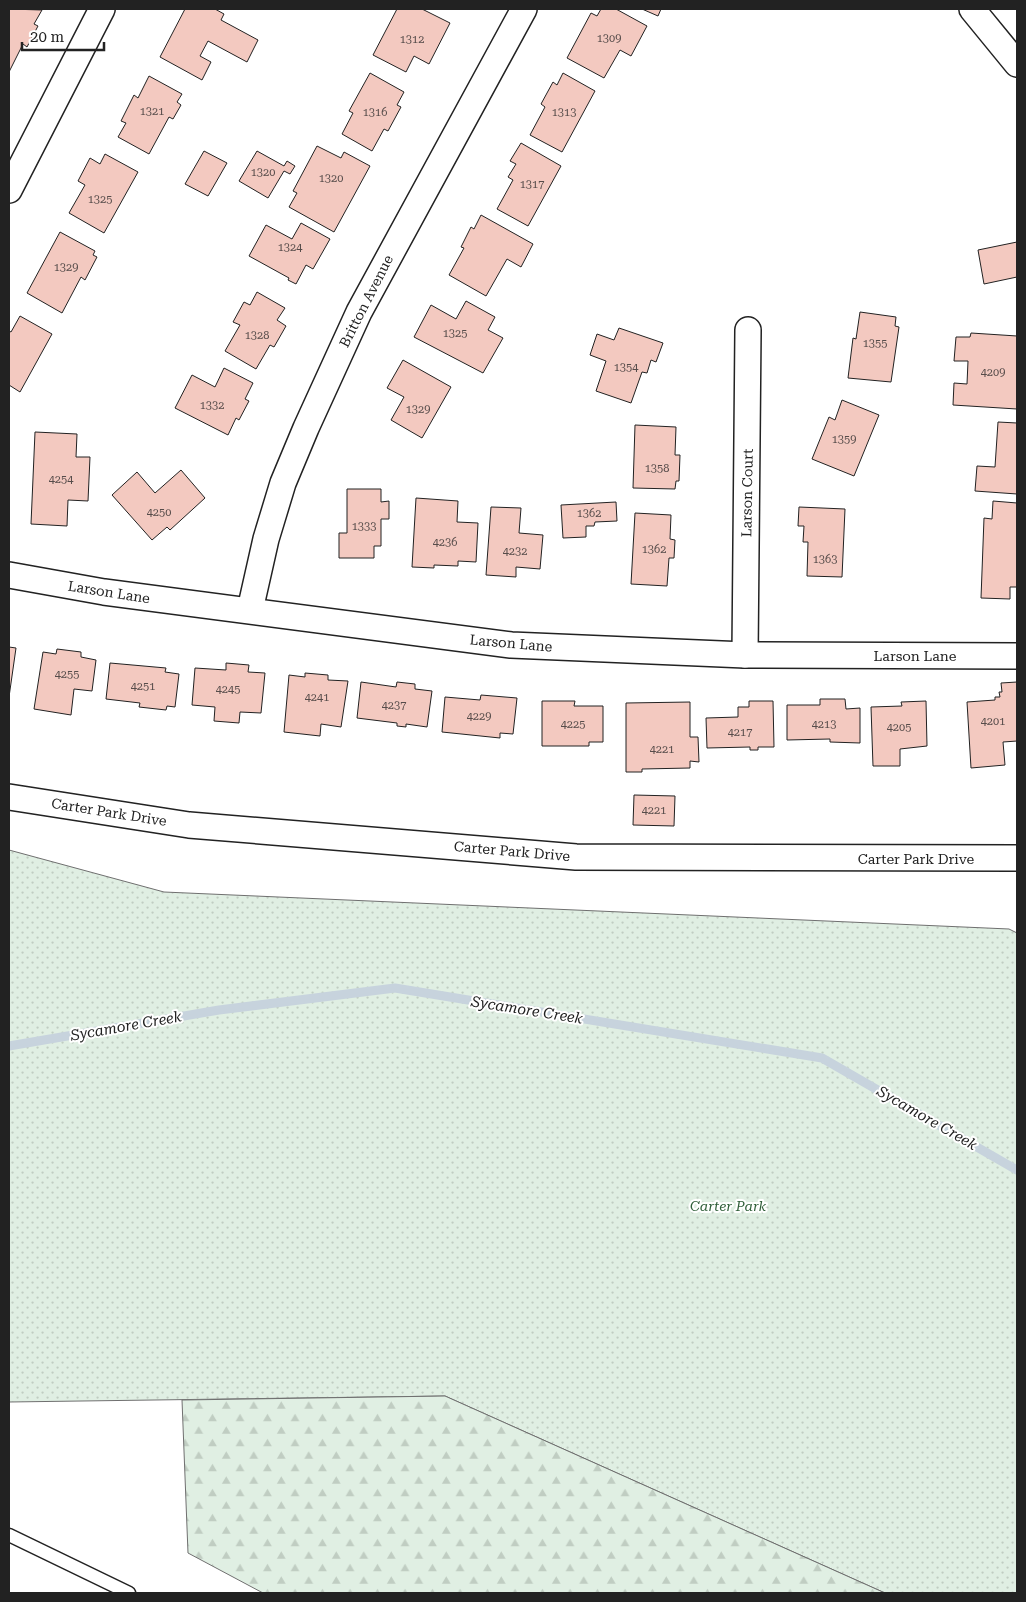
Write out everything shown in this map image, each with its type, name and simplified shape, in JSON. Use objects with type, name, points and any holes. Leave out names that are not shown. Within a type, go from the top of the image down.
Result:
[{"type":"street","points":[[9,190],[102,9]]},
{"type":"street","name":"Britton Avenue","points":[[250,610],[266,539],[283,483],[358,312],[524,9]]},
{"type":"street","points":[[972,9],[1017,64]]},
{"type":"street","name":"Larson Court","points":[[745,655],[748,330]]},
{"type":"street","name":"Larson Lane","points":[[9,575],[104,592],[511,645],[745,655],[1017,656]]},
{"type":"street","name":"Carter Park Drive","points":[[9,797],[189,824],[576,857],[1017,858]]},
{"type":"lane","points":[[9,1535],[129,1593]]},
{"type":"green space","name":"Carter Park","points":[[9,850],[164,892],[1009,929],[1017,933],[1017,1593],[885,1593],[445,1396],[9,1402]]},
{"type":"green space","points":[[445,1396],[885,1593],[263,1593],[188,1553],[182,1400]]},
{"type":"building","points":[[9,9],[42,10],[34,24],[38,26],[27,47],[23,44],[9,72]]},
{"type":"building","points":[[185,9],[215,9],[224,14],[221,20],[258,40],[247,62],[208,41],[200,56],[211,62],[202,80],[160,57]]},
{"type":"building","points":[[397,9],[422,9],[450,23],[429,64],[414,56],[406,72],[373,55]]},
{"type":"building","points":[[601,9],[616,9],[647,26],[631,56],[620,50],[604,78],[567,58],[591,13],[597,16]]},
{"type":"building","points":[[642,9],[661,9],[658,16]]},
{"type":"building","points":[[370,73],[404,92],[397,105],[401,107],[388,131],[384,129],[372,151],[342,134],[353,113],[349,111]]},
{"type":"building","points":[[563,73],[595,91],[562,152],[530,135],[545,107],[541,104],[553,82],[557,85]]},
{"type":"building","points":[[149,76],[182,94],[177,102],[181,105],[173,119],[169,117],[149,154],[118,137],[126,123],[121,121],[134,95],[138,98]]},
{"type":"building","points":[[521,143],[561,166],[528,226],[497,209],[513,180],[508,177],[516,164],[510,161]]},
{"type":"building","points":[[317,146],[341,158],[344,152],[370,166],[334,232],[289,207],[297,193],[293,191]]},
{"type":"building","points":[[204,151],[227,163],[208,196],[185,184]]},
{"type":"building","points":[[257,151],[284,166],[287,161],[295,166],[290,174],[284,171],[268,198],[239,181]]},
{"type":"building","points":[[105,154],[138,172],[104,233],[69,213],[85,185],[78,181],[90,158],[100,164]]},
{"type":"building","points":[[481,215],[533,244],[521,267],[507,259],[486,296],[449,275],[464,248],[461,247],[471,227],[474,229]]},
{"type":"building","points":[[301,223],[330,239],[313,269],[306,265],[296,284],[288,280],[289,278],[249,256],[266,225],[292,239]]},
{"type":"building","points":[[60,232],[95,251],[93,255],[97,257],[85,280],[81,277],[62,313],[27,293]]},
{"type":"building","points":[[1017,242],[1017,277],[984,284],[978,250]]},
{"type":"building","points":[[257,292],[285,308],[277,320],[286,326],[274,347],[270,345],[256,369],[225,351],[240,325],[233,322],[244,302],[250,305]]},
{"type":"building","points":[[466,301],[495,317],[488,330],[503,338],[483,373],[414,337],[431,305],[456,319]]},
{"type":"building","points":[[860,312],[896,317],[895,326],[899,327],[891,382],[848,378],[853,338],[856,339]]},
{"type":"building","points":[[20,316],[52,334],[20,392],[9,385],[9,331],[11,332]]},
{"type":"building","points":[[619,328],[663,343],[656,362],[651,360],[647,373],[642,372],[631,403],[596,391],[606,361],[590,355],[597,334],[614,340]]},
{"type":"building","points":[[971,333],[1017,336],[1017,409],[953,405],[954,383],[967,384],[968,361],[954,361],[956,337],[970,337]]},
{"type":"building","points":[[403,360],[451,387],[422,438],[391,420],[404,397],[387,388]]},
{"type":"building","points":[[224,368],[253,383],[245,399],[249,401],[239,420],[236,418],[228,435],[175,408],[192,375],[215,387]]},
{"type":"building","points":[[842,400],[879,415],[854,476],[812,459],[829,417],[835,420]]},
{"type":"building","points":[[998,422],[1017,423],[1017,494],[975,491],[977,466],[995,467]]},
{"type":"building","points":[[635,425],[676,427],[675,455],[680,455],[679,481],[676,481],[675,489],[633,488]]},
{"type":"building","points":[[35,432],[77,434],[76,457],[90,457],[88,501],[68,500],[67,526],[31,524]]},
{"type":"building","points":[[181,470],[205,498],[170,530],[167,527],[152,540],[112,495],[137,472],[155,493]]},
{"type":"building","points":[[347,489],[381,489],[381,502],[389,501],[389,519],[381,519],[381,546],[374,546],[374,558],[339,558],[339,533],[347,533]]},
{"type":"building","points":[[416,498],[458,501],[457,522],[478,523],[476,562],[458,561],[458,566],[434,565],[434,568],[412,567]]},
{"type":"building","points":[[993,501],[1017,503],[1017,587],[1010,587],[1010,599],[981,598],[984,518],[992,519]]},
{"type":"building","points":[[616,502],[617,521],[595,522],[594,526],[586,526],[586,537],[563,538],[561,505]]},
{"type":"building","points":[[491,507],[521,508],[519,533],[543,535],[540,569],[516,567],[516,577],[486,575]]},
{"type":"building","points":[[799,507],[845,509],[842,577],[807,576],[808,542],[803,542],[804,526],[798,526]]},
{"type":"building","points":[[635,513],[671,515],[670,539],[675,540],[674,558],[669,558],[667,586],[631,584]]},
{"type":"building","points":[[9,647],[16,648],[9,697]]},
{"type":"building","points":[[57,649],[81,652],[81,657],[96,660],[92,691],[74,689],[71,715],[34,709],[43,652],[56,654]]},
{"type":"building","points":[[110,663],[166,668],[165,672],[179,674],[175,707],[167,706],[166,710],[139,707],[140,703],[106,699]]},
{"type":"building","points":[[226,663],[249,665],[248,672],[265,673],[261,713],[240,712],[239,723],[214,721],[215,707],[192,705],[195,668],[226,670]]},
{"type":"building","points":[[305,673],[328,675],[328,680],[348,681],[341,727],[321,724],[320,736],[284,732],[289,675],[305,677]]},
{"type":"building","points":[[361,682],[396,687],[397,682],[415,684],[415,689],[432,691],[427,727],[406,724],[406,727],[397,726],[397,723],[357,718]]},
{"type":"building","points":[[1017,682],[1017,741],[1003,742],[1005,765],[971,768],[967,702],[995,700],[995,697],[1000,697],[999,692],[1002,692],[1001,683]]},
{"type":"building","points":[[481,695],[517,698],[513,734],[500,733],[500,738],[442,732],[445,697],[480,700]]},
{"type":"building","points":[[820,699],[845,699],[846,709],[860,708],[860,743],[830,742],[830,739],[787,740],[787,705],[820,705]]},
{"type":"building","points":[[542,701],[575,701],[574,706],[603,706],[603,742],[589,742],[589,746],[542,746]]},
{"type":"building","points":[[749,701],[773,701],[774,747],[758,747],[758,750],[750,750],[750,747],[707,748],[706,718],[738,717],[738,707],[749,707]]},
{"type":"building","points":[[926,701],[927,746],[900,749],[900,766],[873,766],[871,707],[902,706],[901,702]]},
{"type":"building","points":[[690,702],[690,737],[698,737],[699,762],[690,761],[690,768],[642,769],[642,772],[626,772],[626,703]]},
{"type":"building","points":[[634,795],[675,796],[674,826],[633,825]]},
{"type":"waterway","name":"Sycamore Creek","points":[[9,1046],[219,1010],[395,988],[822,1058],[1017,1170]]}]
